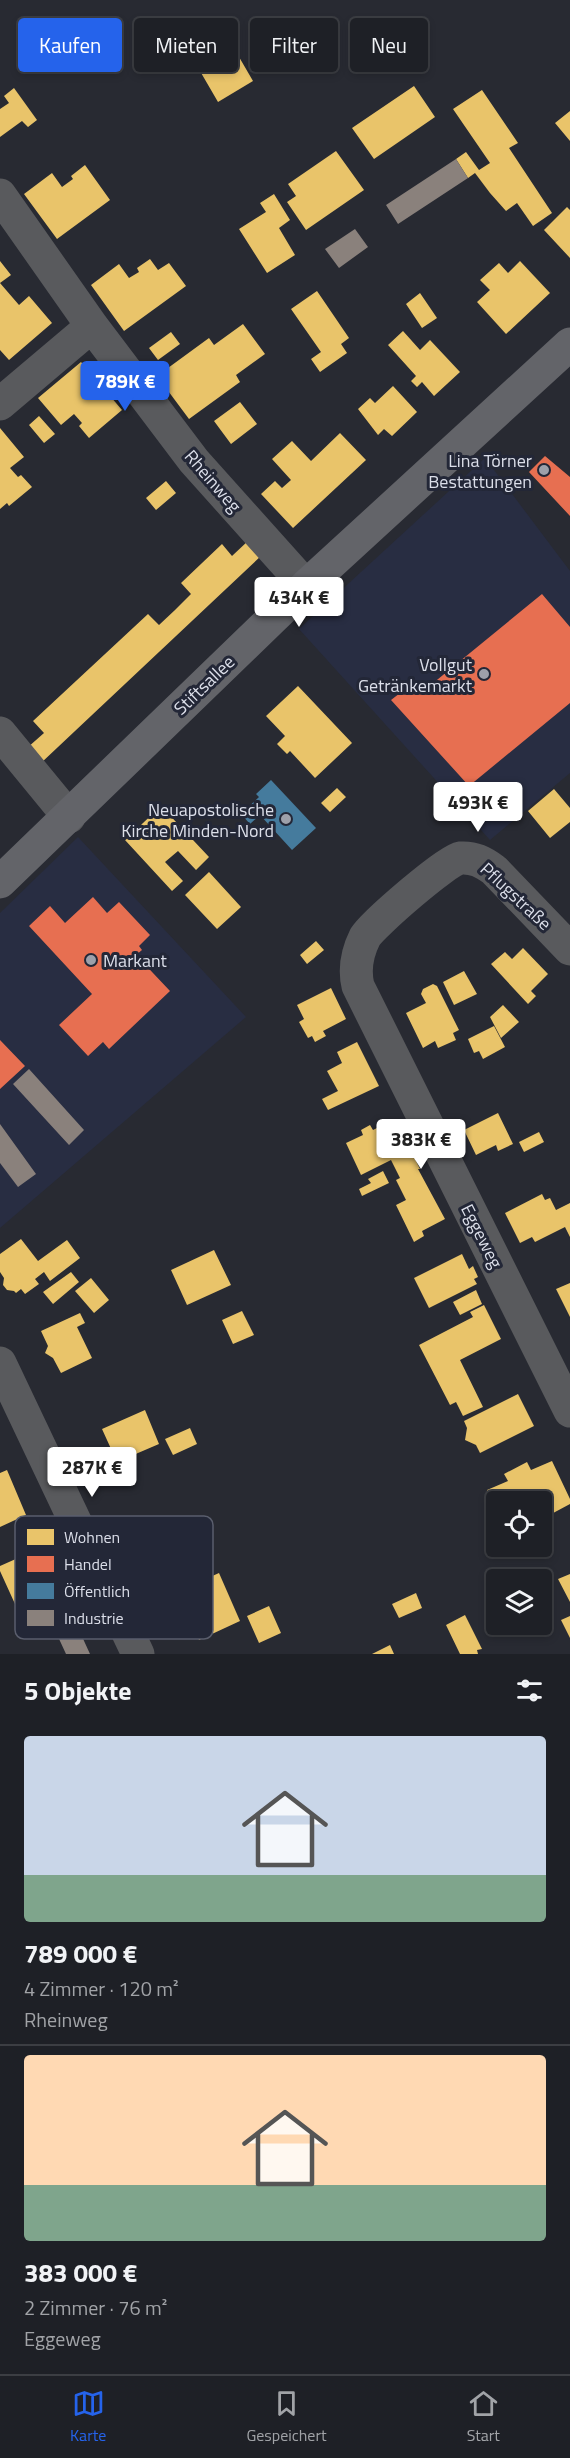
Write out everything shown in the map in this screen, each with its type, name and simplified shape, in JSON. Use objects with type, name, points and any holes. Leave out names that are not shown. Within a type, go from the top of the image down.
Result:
[{"type":"main road","name":"Stiftsallee","points":[[0,882],[306,586],[570,344]]},
{"type":"street","name":"Rheinweg","points":[[0,195],[92,326],[195,461],[306,586]]},
{"type":"street","points":[[0,404],[92,326]]},
{"type":"street","points":[[0,733],[69,817]]},
{"type":"street","name":"Pflugstraße","points":[[371,928],[444,866],[458,858],[474,858],[494,870],[570,949]]},
{"type":"street","name":"Eggeweg","points":[[371,928],[358,955],[356,975],[358,986],[570,1411]]},
{"type":"street","points":[[0,1363],[73,1516]]},
{"type":"street","points":[[131,1639],[138,1654]]},
{"type":"shaded area","points":[[485,458],[570,571],[570,773],[490,840],[299,629]]},
{"type":"shaded area","points":[[78,837],[246,1017],[0,1228],[0,913]]},
{"type":"building: Wohnen","points":[[238,55],[253,81],[218,102],[201,72],[238,72]]},
{"type":"building: Wohnen","points":[[414,86],[435,117],[374,159],[352,128]]},
{"type":"building: Wohnen","points":[[14,88],[37,120],[28,127],[22,121],[0,137],[0,109],[9,103],[4,96]]},
{"type":"building: Wohnen","points":[[482,90],[518,143],[509,148],[552,213],[533,226],[517,203],[506,211],[475,173],[468,178],[456,159],[466,152],[479,170],[490,163],[453,109]]},
{"type":"building: Wohnen","points":[[570,111],[570,141],[555,123]]},
{"type":"building: Wohnen","points":[[336,151],[364,190],[306,230],[287,202],[296,196],[288,184]]},
{"type":"building: Wohnen","points":[[85,165],[110,200],[57,239],[24,194],[52,173],[62,187],[73,179],[71,176]]},
{"type":"building: Wohnen","points":[[274,194],[290,220],[279,228],[295,255],[267,273],[239,229],[266,212],[260,203]]},
{"type":"building: Wohnen","points":[[567,207],[570,210],[570,258],[544,230]]},
{"type":"building: Wohnen","points":[[150,259],[158,270],[169,263],[186,286],[124,331],[91,285],[119,264],[129,278],[139,272],[137,268]]},
{"type":"building: Wohnen","points":[[0,261],[11,275],[0,283]]},
{"type":"building: Wohnen","points":[[520,261],[550,293],[506,334],[477,302],[490,290],[480,280],[499,263],[508,273]]},
{"type":"building: Wohnen","points":[[0,283],[19,305],[29,296],[52,323],[9,360],[0,350]]},
{"type":"building: Wohnen","points":[[317,291],[349,338],[341,344],[347,353],[320,372],[311,359],[321,352],[291,309]]},
{"type":"building: Wohnen","points":[[420,293],[437,318],[422,328],[406,304]]},
{"type":"building: Wohnen","points":[[243,324],[265,354],[236,375],[240,382],[189,419],[157,376],[209,338],[214,345]]},
{"type":"building: Wohnen","points":[[403,331],[420,350],[430,340],[460,372],[434,396],[422,382],[417,387],[411,381],[416,376],[388,345]]},
{"type":"building: Wohnen","points":[[171,332],[180,344],[158,360],[149,348]]},
{"type":"building: Wohnen","points":[[81,362],[122,410],[89,438],[79,426],[82,423],[74,414],[61,425],[38,398]]},
{"type":"building: Wohnen","points":[[393,386],[417,412],[392,436],[384,429],[378,435],[358,409],[370,398],[375,403]]},
{"type":"building: Wohnen","points":[[240,402],[257,424],[231,444],[214,421]]},
{"type":"building: Wohnen","points":[[39,416],[55,434],[44,443],[29,425]]},
{"type":"building: Wohnen","points":[[0,428],[24,457],[10,468],[18,477],[21,475],[32,487],[9,506],[7,503],[0,509]]},
{"type":"building: Wohnen","points":[[340,433],[366,460],[293,528],[261,494],[275,481],[282,488],[291,480],[272,459],[292,441],[311,461]]},
{"type":"building: Wohnen","points":[[166,481],[176,493],[156,510],[146,498]]},
{"type":"building: Wohnen","points":[[249,540],[262,555],[41,763],[27,748],[44,733],[33,721],[148,614],[159,625],[191,594],[181,583],[222,544],[232,556]]},
{"type":"building: Wohnen","points":[[298,686],[352,743],[315,778],[290,751],[287,754],[277,744],[285,736],[266,716]]},
{"type":"building: Wohnen","points":[[337,788],[346,797],[330,812],[321,803]]},
{"type":"building: Wohnen","points":[[554,789],[570,808],[570,822],[550,838],[528,811]]},
{"type":"building: Wohnen","points":[[161,806],[209,857],[196,870],[178,851],[165,862],[183,881],[172,891],[125,840]]},
{"type":"building: Wohnen","points":[[209,872],[241,907],[217,929],[185,895]]},
{"type":"building: Wohnen","points":[[316,941],[324,950],[307,964],[300,955]]},
{"type":"building: Wohnen","points":[[523,948],[548,974],[531,991],[536,996],[528,1004],[491,964],[505,952],[512,959]]},
{"type":"building: Wohnen","points":[[464,971],[477,994],[454,1005],[443,982]]},
{"type":"building: Wohnen","points":[[433,984],[437,986],[459,1030],[453,1033],[456,1040],[438,1048],[435,1041],[423,1048],[406,1013],[426,1003],[421,994],[423,989]]},
{"type":"building: Wohnen","points":[[331,988],[346,1019],[323,1031],[326,1036],[315,1042],[312,1036],[308,1038],[299,1022],[304,1019],[297,1005]]},
{"type":"building: Wohnen","points":[[503,1005],[519,1022],[501,1038],[490,1017]]},
{"type":"building: Wohnen","points":[[494,1026],[505,1047],[483,1059],[479,1051],[474,1053],[468,1039]]},
{"type":"building: Wohnen","points":[[357,1042],[379,1086],[328,1110],[322,1099],[338,1091],[327,1071],[342,1063],[337,1052]]},
{"type":"building: Wohnen","points":[[498,1113],[513,1144],[498,1151],[496,1145],[476,1155],[464,1130]]},
{"type":"building: Wohnen","points":[[395,1119],[445,1219],[422,1231],[424,1236],[414,1242],[396,1205],[406,1200],[396,1180],[400,1178],[391,1160],[361,1175],[346,1143],[363,1135],[361,1130],[370,1125],[373,1130]]},
{"type":"building: Wohnen","points":[[539,1132],[544,1142],[524,1152],[519,1142]]},
{"type":"building: Wohnen","points":[[383,1171],[389,1183],[362,1196],[359,1189],[371,1183],[368,1179]]},
{"type":"building: Wohnen","points":[[542,1194],[545,1200],[550,1198],[556,1210],[570,1203],[570,1237],[565,1227],[535,1242],[532,1237],[520,1243],[505,1213]]},
{"type":"building: Wohnen","points":[[21,1239],[38,1261],[67,1240],[80,1258],[50,1281],[44,1272],[35,1279],[39,1284],[25,1294],[21,1289],[16,1293],[7,1290],[3,1285],[0,1254]]},
{"type":"building: Wohnen","points":[[214,1250],[231,1285],[187,1305],[171,1270]]},
{"type":"building: Wohnen","points":[[462,1254],[469,1269],[473,1266],[478,1277],[474,1279],[477,1284],[429,1308],[414,1278]]},
{"type":"building: Wohnen","points":[[71,1272],[79,1282],[53,1304],[43,1292]]},
{"type":"building: Wohnen","points":[[91,1278],[109,1300],[94,1313],[75,1291]]},
{"type":"building: Wohnen","points":[[570,1283],[570,1317],[556,1289]]},
{"type":"building: Wohnen","points":[[476,1290],[482,1304],[460,1315],[453,1302]]},
{"type":"building: Wohnen","points":[[484,1305],[501,1339],[460,1360],[483,1407],[463,1416],[456,1402],[450,1405],[419,1345],[473,1317],[470,1312]]},
{"type":"building: Wohnen","points":[[242,1311],[254,1335],[233,1344],[222,1320]]},
{"type":"building: Wohnen","points":[[80,1313],[85,1323],[77,1327],[92,1358],[61,1373],[53,1358],[45,1353],[48,1346],[41,1331]]},
{"type":"building: Wohnen","points":[[518,1394],[534,1426],[480,1453],[476,1445],[465,1440],[467,1428],[464,1421]]},
{"type":"building: Wohnen","points":[[145,1410],[159,1444],[117,1462],[102,1429]]},
{"type":"building: Wohnen","points":[[190,1428],[197,1444],[173,1455],[165,1439]]},
{"type":"building: Wohnen","points":[[552,1461],[570,1499],[570,1504],[552,1514],[552,1491],[487,1490],[508,1481],[504,1474],[527,1462],[531,1470]]},
{"type":"building: Wohnen","points":[[7,1470],[26,1515],[15,1516],[15,1520],[0,1527],[0,1473]]},
{"type":"building: Wohnen","points":[[15,1559],[15,1604],[0,1571],[0,1566]]},
{"type":"building: Wohnen","points":[[219,1573],[240,1621],[213,1634],[213,1576]]},
{"type":"building: Wohnen","points":[[570,1574],[570,1602],[558,1579]]},
{"type":"building: Wohnen","points":[[416,1593],[422,1608],[399,1618],[392,1604]]},
{"type":"building: Wohnen","points":[[269,1606],[281,1633],[259,1643],[247,1616]]},
{"type":"building: Wohnen","points":[[465,1615],[482,1649],[477,1650],[478,1654],[460,1654],[446,1625]]},
{"type":"building: Wohnen","points":[[570,1616],[570,1638],[561,1620]]},
{"type":"building: Wohnen","points":[[390,1645],[394,1654],[372,1654]]},
{"type":"building: Handel","points":[[545,456],[570,477],[570,516],[529,472]]},
{"type":"building: Handel","points":[[542,594],[570,627],[570,703],[469,786],[391,700],[404,690],[421,693]]},
{"type":"building: Handel","points":[[93,897],[107,913],[119,902],[150,935],[139,946],[142,950],[136,955],[170,991],[109,1049],[103,1042],[88,1056],[59,1025],[92,994],[29,926],[50,906],[65,923]]},
{"type":"building: Handel","points":[[0,1040],[25,1066],[0,1089]]},
{"type":"building: Öffentlich","name":"Neuapostolische Kirche Minden-Nord","points":[[271,780],[316,828],[292,850],[260,815],[250,824],[241,814],[259,797],[256,794]]},
{"type":"building: Industrie","points":[[456,159],[468,178],[398,224],[386,205]]},
{"type":"building: Industrie","points":[[355,229],[368,247],[339,268],[325,249]]},
{"type":"building: Industrie","points":[[29,1069],[84,1130],[69,1145],[13,1084]]},
{"type":"building: Industrie","points":[[0,1124],[36,1174],[18,1187],[0,1163]]},
{"type":"building: Industrie","points":[[59,1639],[83,1639],[90,1654],[66,1654]]},
{"type":"place","name":"Lina Törner Bestattungen","points":[[544,470]]},
{"type":"place","name":"Vollgut Getränkemarkt","points":[[484,674]]},
{"type":"place","name":"Neuapostolische Kirche Minden-Nord","points":[[286,819]]},
{"type":"place","name":"Markant","points":[[91,960]]}]
